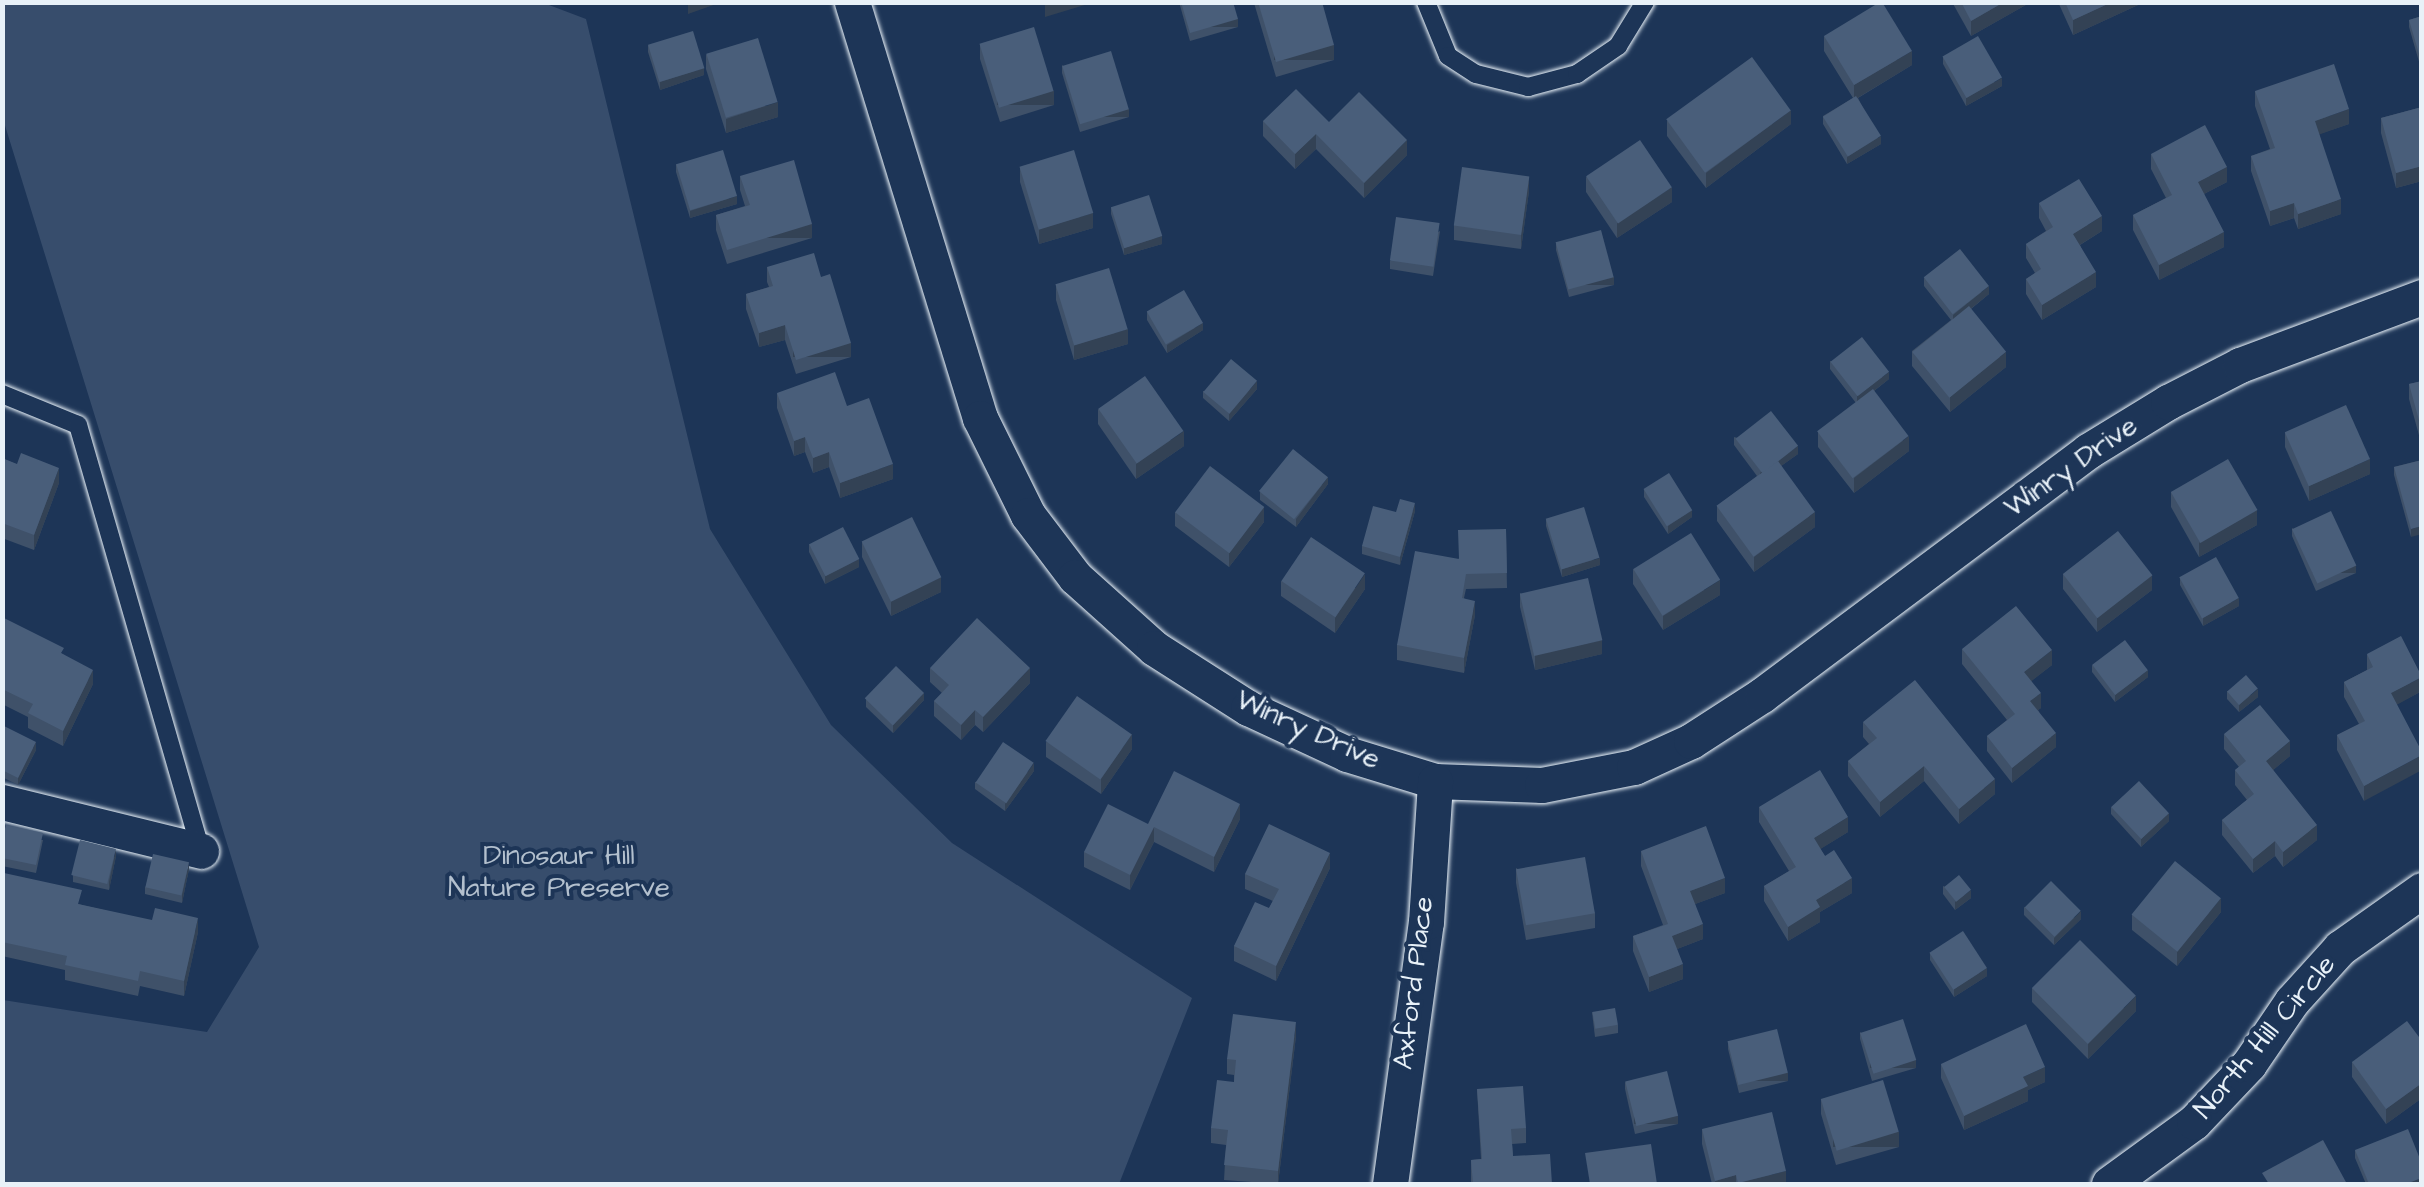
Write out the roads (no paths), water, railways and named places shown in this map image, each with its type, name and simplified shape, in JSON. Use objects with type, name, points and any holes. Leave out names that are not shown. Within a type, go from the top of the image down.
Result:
[{"type":"street","name":"Winry Drive","points":[[852,2],[980,418],[1028,515],[1075,577],[1154,648],[1248,708],[1347,754],[1434,781],[1542,785],[1634,767],[1691,741],[1762,695],[2088,451],[2168,402],[2240,364],[2422,296]]},
{"type":"street","name":"Axford Place","points":[[1390,1184],[1426,922],[1434,781]]},
{"type":"street","points":[[2,802],[202,851]]},
{"type":"street","name":"North Hill Circle","points":[[2109,1184],[2194,1122],[2248,1064],[2292,1001],[2340,948],[2422,890]]},
{"type":"lane","points":[[1426,2],[1448,56],[1476,74],[1528,87],[1577,74],[1618,46],[1645,2]]},
{"type":"lane","points":[[2,394],[78,425],[202,851]]},
{"type":"park label","name":"Dinosaur Hill Nature Preserve","points":[[559,872]]}]
